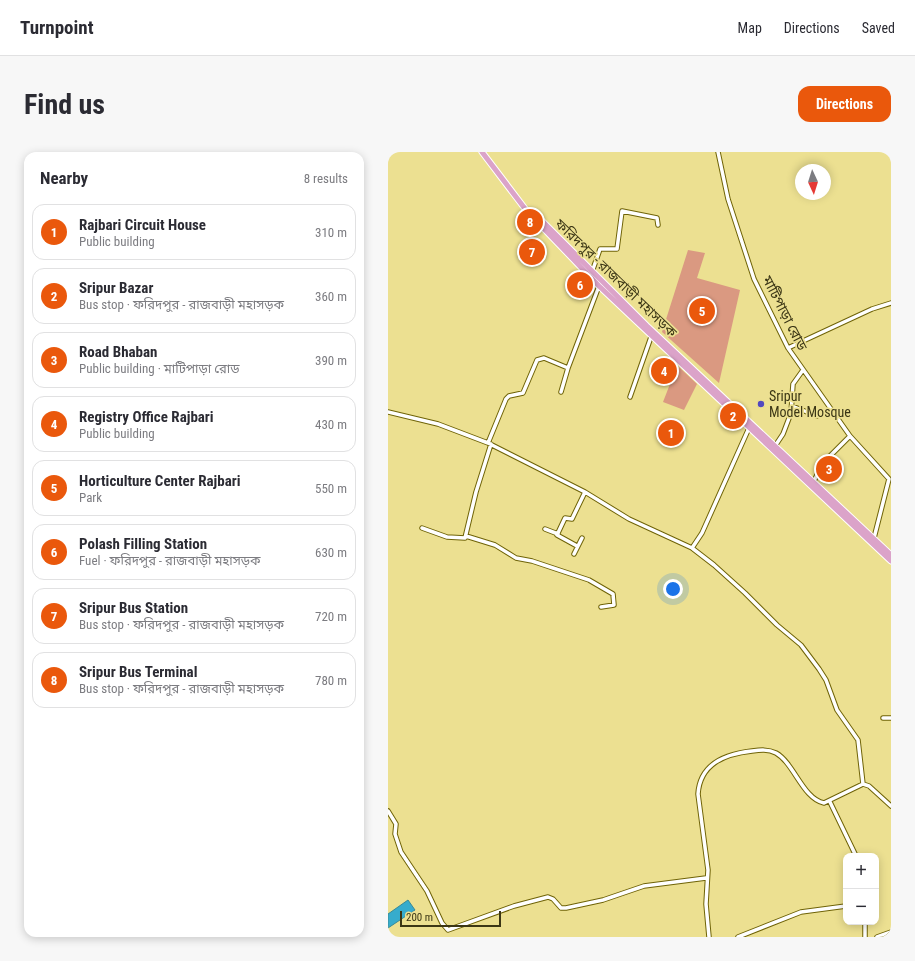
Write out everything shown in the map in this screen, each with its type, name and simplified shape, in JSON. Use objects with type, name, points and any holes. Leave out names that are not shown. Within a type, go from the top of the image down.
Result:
[{"type":"main road","points":[[482,152],[498,175],[523,204]]},
{"type":"main road","name":"ফরিদপুর - রাজবাড়ী মহাসড়ক","points":[[523,204],[592,272],[601,285],[891,554]]},
{"type":"main road","name":"ফরিদপুর - রাজবাড়ী মহাসড়ক","points":[[523,204],[526,210],[651,337],[891,561]]},
{"type":"street","name":"মাটিপাড়া রোড","points":[[718,152],[728,199],[754,279],[788,348],[850,436],[889,479],[874,538]]},
{"type":"street","points":[[592,272],[600,249],[617,249],[622,211],[658,218],[658,225]]},
{"type":"street","points":[[561,392],[568,368],[601,285]]},
{"type":"street","points":[[788,348],[872,309],[891,303]]},
{"type":"street","points":[[630,397],[651,337]]},
{"type":"street","points":[[422,528],[447,537],[463,539],[466,536],[489,443],[506,399],[509,396],[523,393],[537,360],[544,358],[568,368]]},
{"type":"street","points":[[775,446],[786,427],[792,406],[792,388],[804,370]]},
{"type":"street","points":[[792,406],[817,416]]},
{"type":"street","points":[[388,412],[438,424],[489,443],[585,492],[629,519],[692,548],[735,584],[777,625],[801,645],[819,669],[828,686],[837,710],[858,740],[863,784]]},
{"type":"street","points":[[692,548],[702,534],[749,428]]},
{"type":"street","points":[[812,482],[823,462],[850,436]]},
{"type":"street","points":[[558,534],[565,518],[572,519],[585,492]]},
{"type":"street","points":[[545,529],[558,534],[558,537],[577,546]]},
{"type":"street","points":[[466,536],[495,545],[516,558],[532,561],[589,580],[613,594],[614,605],[601,607]]},
{"type":"street","points":[[574,554],[582,538]]},
{"type":"street","points":[[883,718],[891,718]]},
{"type":"street","points":[[708,937],[706,878],[708,870],[698,807],[698,783],[713,763],[724,756],[757,750],[768,750],[777,754],[811,795],[819,802],[830,802],[863,784]]},
{"type":"street","points":[[863,784],[868,786],[891,806]]},
{"type":"street","points":[[830,802],[855,853]]},
{"type":"street","points":[[388,810],[396,824],[395,834],[401,852],[427,892],[442,923],[448,930],[514,906],[548,897],[554,899],[561,908],[566,908],[603,900],[644,886],[706,878]]},
{"type":"street","points":[[738,937],[801,912],[843,906]]},
{"type":"street","points":[[864,937],[866,925]]},
{"type":"street","points":[[877,937],[891,932]]},
{"type":"shaded area","points":[[688,250],[705,253],[697,278],[740,290],[719,383],[662,332]]},
{"type":"shaded area","points":[[679,367],[697,384],[684,410],[663,402]]},
{"type":"water","points":[[408,900],[415,910],[388,928],[388,914]]},
{"type":"place","name":"Sripur Bus Terminal","points":[[530,222]]},
{"type":"place","name":"Sripur Bus Station","points":[[532,252]]},
{"type":"place","name":"Polash Filling Station","points":[[580,285]]},
{"type":"place","name":"Horticulture Center Rajbari","points":[[702,311]]},
{"type":"place","name":"Registry Office Rajbari","points":[[664,371]]},
{"type":"place","name":"Sripur Model Mosque","points":[[761,404]]},
{"type":"place","name":"Sripur Bazar","points":[[733,416]]},
{"type":"place","name":"Rajbari Circuit House","points":[[671,433]]},
{"type":"place","name":"Road Bhaban","points":[[829,469]]}]
